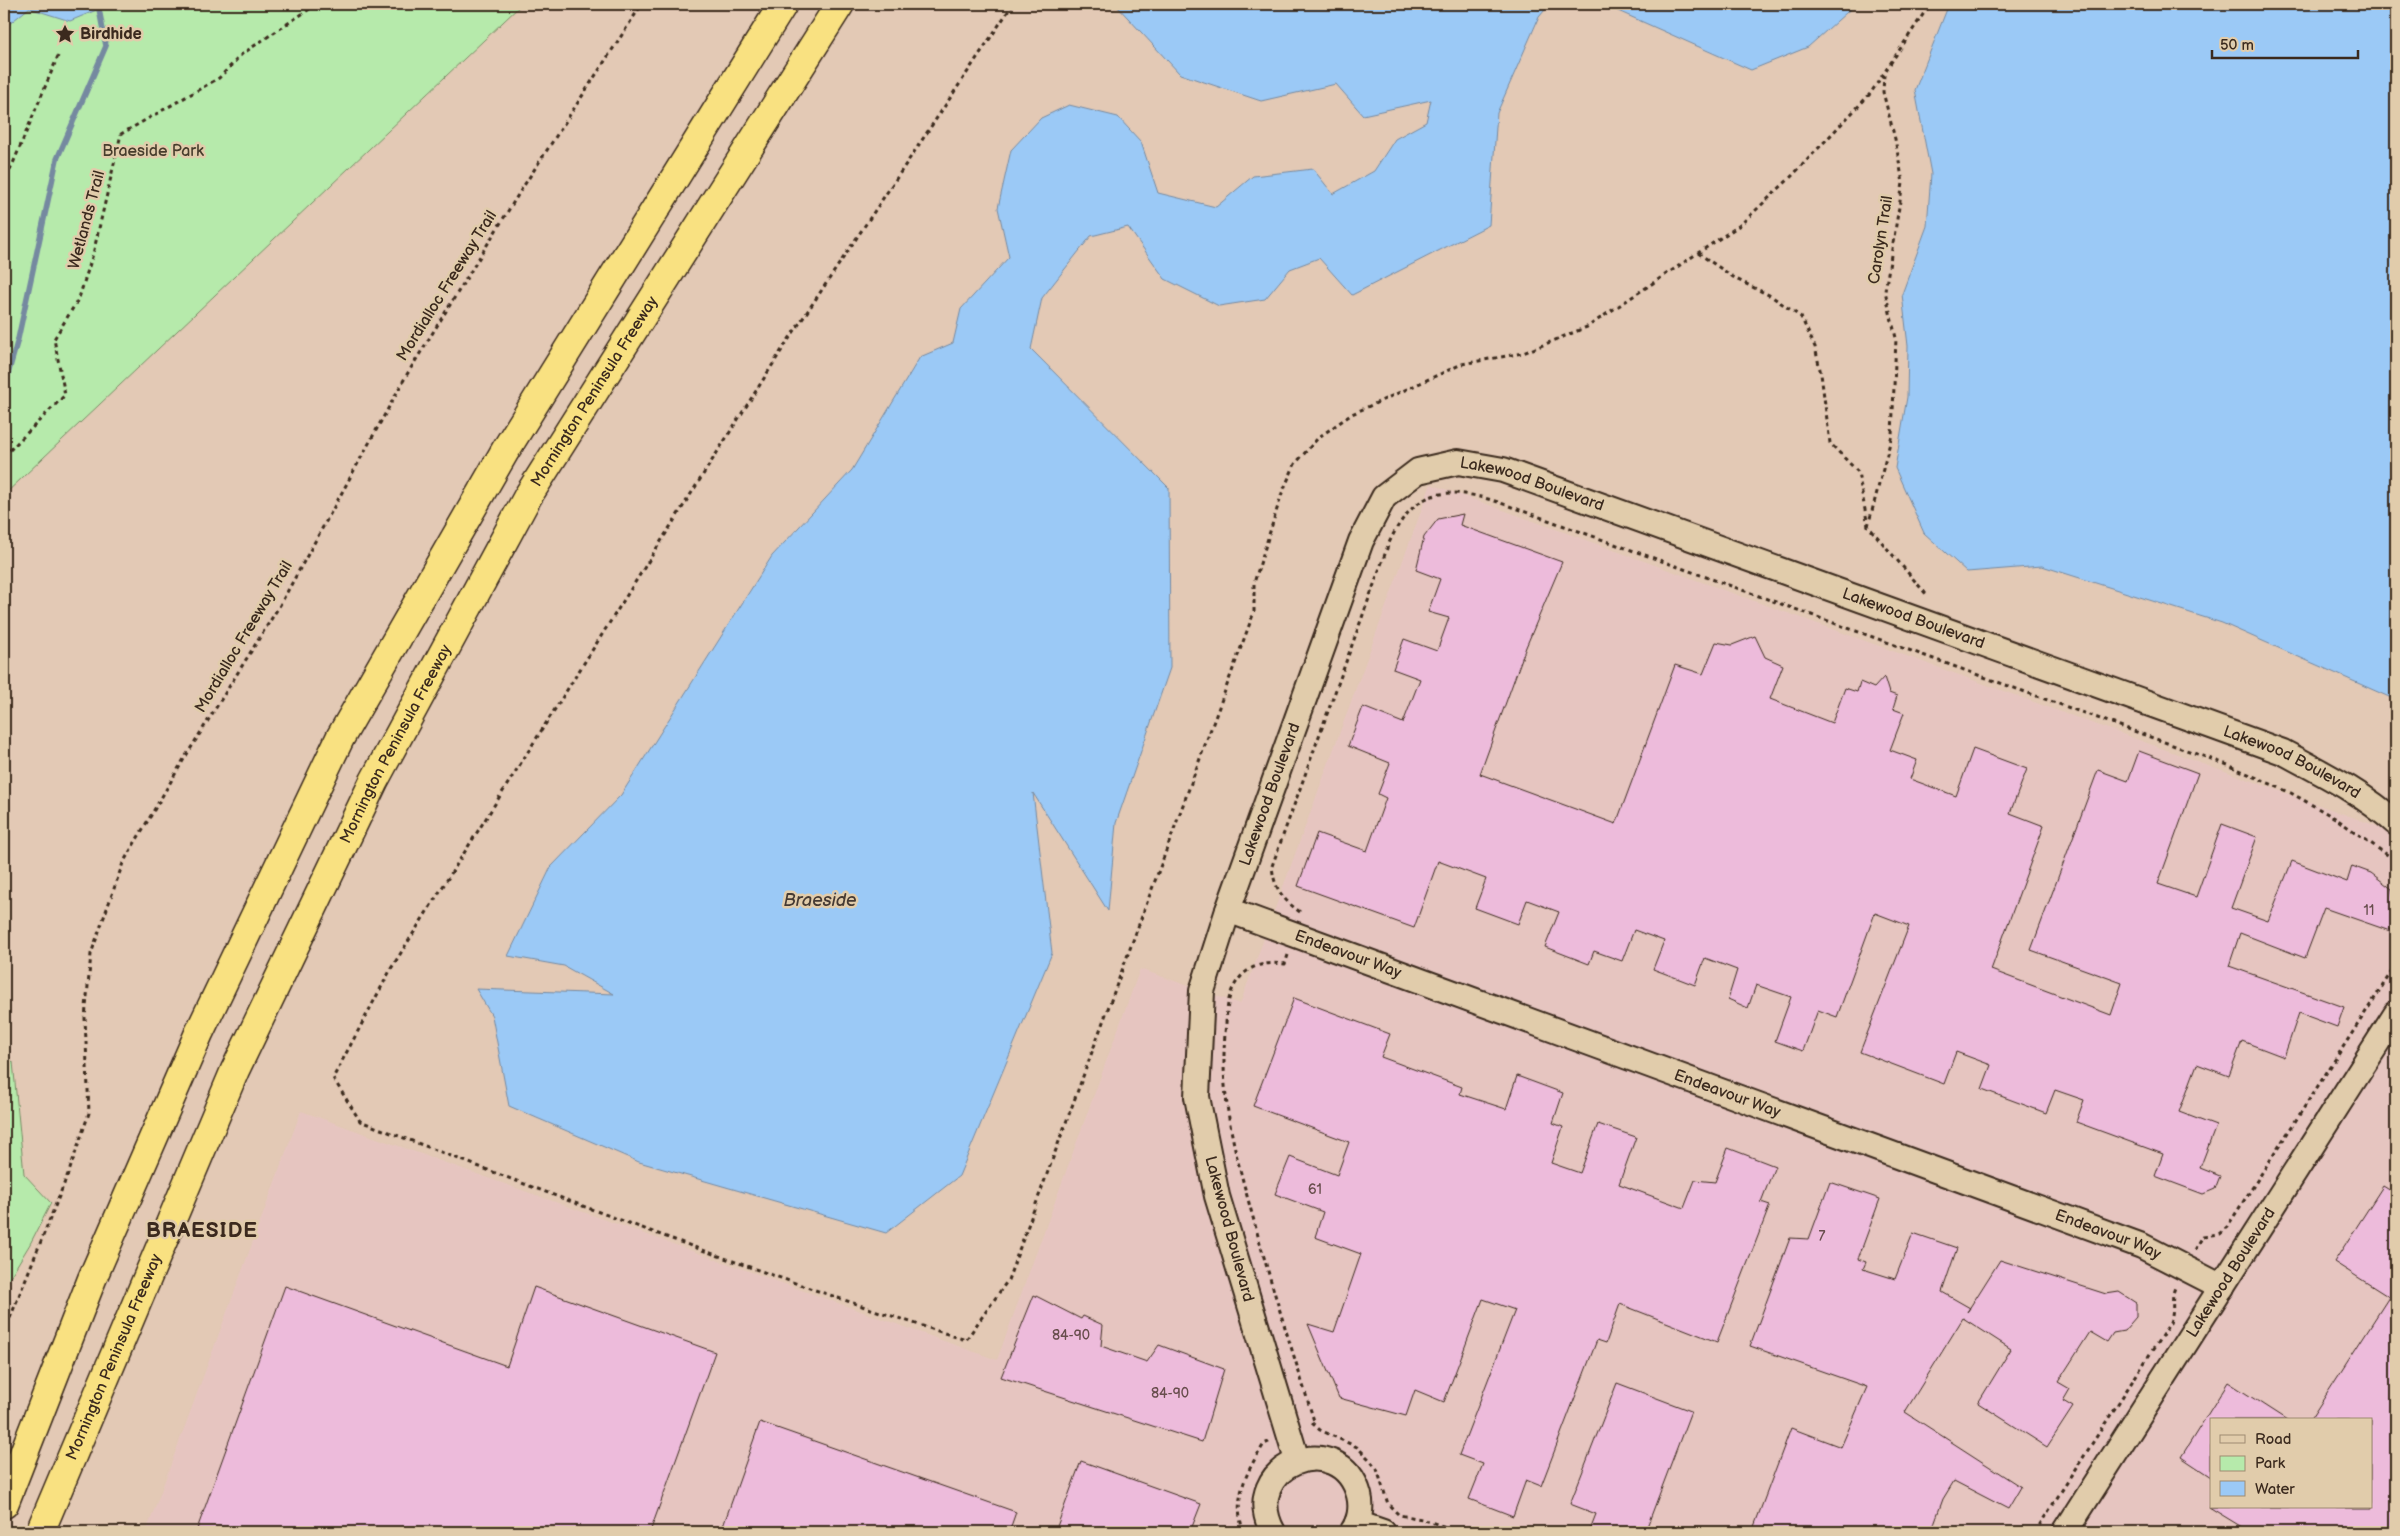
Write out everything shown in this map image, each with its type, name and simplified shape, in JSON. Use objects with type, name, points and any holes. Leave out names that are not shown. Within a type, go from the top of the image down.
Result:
[{"type":"highway","points":[[4,1504],[92,1279],[199,1033],[340,738],[505,451],[783,4]]},
{"type":"highway","name":"Mornington Peninsula Freeway","points":[[40,1532],[235,1070],[374,781],[528,496],[840,4]]},
{"type":"street","name":"Lakewood Boulevard","points":[[1297,1460],[1217,1196],[1197,1097],[1202,991],[1228,910],[1361,541],[1384,497],[1418,471],[1458,462],[1503,470],[2283,752],[2334,779],[2382,810],[2396,823]]},
{"type":"street","name":"Endeavour Way","points":[[1228,910],[2142,1246],[2222,1287]]},
{"type":"street","name":"Lakewood Boulevard","points":[[2065,1532],[2396,1014]]},
{"type":"street","points":[[1273,1532],[1267,1521],[1265,1506],[1267,1492],[1273,1479],[1284,1468],[1297,1460],[1312,1458],[1339,1465],[1350,1476],[1357,1488],[1360,1501],[1355,1527],[1383,1532]]},
{"type":"path","name":"Wetlands Trail","points":[[4,456],[65,396],[54,339],[79,298],[93,254],[121,134],[219,78],[242,54],[317,4]]},
{"type":"path","name":"Mordialloc Freeway Trail","points":[[4,1333],[70,1169],[89,1113],[85,1018],[92,954],[123,863],[184,759],[280,605],[406,376],[521,190],[642,4]]},
{"type":"path","points":[[1013,4],[785,345],[392,967],[333,1078],[360,1121],[662,1237],[870,1310],[966,1340],[1008,1280],[1254,612],[1254,582],[1282,493],[1295,464],[1319,437],[1352,414],[1462,364],[1523,353],[1587,327],[1740,225],[1789,179],[1870,94],[1930,4]]},
{"type":"path","points":[[4,185],[58,56]]},
{"type":"path","name":"Carolyn Trail","points":[[1868,526],[1892,435],[1896,338],[1885,291],[1903,183],[1895,139],[1882,92],[1884,75]]},
{"type":"path","points":[[1698,253],[1736,279],[1771,296],[1801,317],[1815,347],[1821,374],[1830,443],[1858,472],[1868,526],[1926,594]]},
{"type":"path","points":[[1460,1532],[1422,1519],[1398,1514],[1388,1504],[1377,1468],[1369,1459],[1357,1447],[1313,1426],[1312,1423],[1314,1422],[1260,1243],[1226,1110],[1223,1061],[1229,995],[1237,981],[1247,970],[1270,963],[1285,964],[1302,913],[1278,893],[1273,879],[1272,866],[1343,668],[1399,522],[1409,510],[1422,501],[1436,495],[1458,492],[1498,502],[2228,765],[2291,793],[2321,809],[2396,861]]},
{"type":"path","points":[[2035,1532],[2170,1323],[2174,1313],[2172,1294],[2203,1236],[2219,1234],[2227,1227],[2396,966]]},
{"type":"shaded area","points":[[1431,484],[2396,833],[2396,1532],[146,1532],[301,1111],[997,1360],[1140,969],[1240,1004]]},
{"type":"green space","name":"Braeside Park","points":[[4,4],[522,4],[4,495]]},
{"type":"green space","points":[[4,1053],[13,1062],[24,1174],[51,1203],[30,1244],[4,1287]]},
{"type":"water","points":[[4,4],[111,4],[70,21],[29,8],[4,28]]},
{"type":"water","name":"Braeside","points":[[1115,4],[1550,4],[1539,17],[1497,113],[1489,225],[1352,295],[1319,258],[1290,269],[1265,299],[1219,306],[1165,279],[1128,227],[1091,236],[1042,298],[1031,349],[1169,488],[1170,668],[1116,823],[1108,911],[1033,793],[1052,953],[959,1176],[886,1233],[639,1162],[509,1106],[492,1016],[476,989],[614,994],[564,966],[508,956],[551,867],[621,795],[772,556],[852,470],[920,357],[953,343],[961,309],[1009,257],[998,208],[1011,150],[1041,118],[1069,105],[1118,117],[1141,142],[1158,193],[1216,207],[1253,176],[1313,169],[1333,194],[1374,171],[1395,139],[1426,122],[1431,100],[1363,115],[1336,84],[1261,101],[1180,74]]},
{"type":"water","points":[[1595,4],[1856,4],[1808,47],[1751,70],[1609,7]]},
{"type":"water","points":[[1949,4],[2391,4],[2396,19],[2396,700],[2222,623],[2042,566],[1967,572],[1924,533],[1895,468],[1907,397],[1908,346],[1902,294],[1927,226],[1931,174],[1915,90]]},
{"type":"building","points":[[1463,514],[1460,525],[1562,562],[1526,647],[1480,774],[1616,824],[1675,665],[1703,674],[1716,642],[1732,645],[1755,636],[1765,657],[1783,665],[1770,699],[1832,723],[1845,688],[1857,692],[1860,682],[1874,688],[1884,677],[1889,693],[1897,696],[1893,709],[1904,713],[1890,750],[1917,760],[1910,779],[1956,796],[1973,749],[2027,769],[2010,813],[2044,826],[1991,970],[2111,1015],[2122,983],[2031,950],[2098,770],[2128,781],[2139,751],[2198,773],[2158,884],[2196,897],[2222,824],[2257,837],[2231,908],[2268,921],[2292,861],[2347,882],[2352,866],[2371,873],[2392,889],[2396,913],[2390,931],[2324,908],[2305,958],[2240,933],[2229,966],[2344,1007],[2337,1027],[2299,1013],[2284,1057],[2242,1041],[2229,1076],[2197,1064],[2179,1112],[2216,1126],[2200,1168],[2220,1176],[2215,1189],[2203,1194],[2155,1176],[2163,1154],[2076,1122],[2084,1100],[2055,1090],[2046,1113],[1982,1089],[1991,1065],[1956,1052],[1944,1084],[1860,1052],[1909,926],[1875,913],[1837,1017],[1818,1010],[1803,1051],[1775,1041],[1791,997],[1756,985],[1748,1008],[1728,999],[1737,970],[1705,958],[1695,985],[1653,969],[1664,941],[1634,930],[1622,961],[1594,951],[1589,964],[1545,947],[1559,912],[1527,900],[1518,924],[1475,908],[1486,879],[1438,861],[1414,928],[1298,886],[1317,833],[1367,851],[1386,798],[1378,794],[1390,763],[1348,746],[1363,707],[1403,723],[1420,679],[1393,669],[1404,639],[1437,651],[1449,618],[1428,612],[1440,579],[1416,570],[1424,537],[1438,519]]},
{"type":"building","points":[[1294,998],[1390,1034],[1381,1057],[1462,1087],[1460,1094],[1506,1109],[1517,1076],[1563,1093],[1553,1123],[1563,1127],[1551,1163],[1580,1173],[1598,1124],[1636,1137],[1619,1184],[1684,1208],[1695,1180],[1715,1182],[1728,1148],[1775,1166],[1761,1202],[1770,1205],[1717,1342],[1620,1304],[1606,1343],[1597,1340],[1541,1486],[1526,1480],[1513,1516],[1469,1499],[1483,1464],[1459,1455],[1515,1310],[1483,1299],[1444,1402],[1415,1390],[1406,1416],[1339,1398],[1308,1324],[1334,1332],[1361,1254],[1315,1237],[1323,1212],[1275,1194],[1290,1157],[1337,1175],[1349,1142],[1253,1106]]},
{"type":"building","points":[[1830,1182],[1880,1199],[1858,1259],[1866,1262],[1863,1269],[1895,1279],[1913,1233],[1957,1248],[1942,1292],[1970,1308],[2000,1260],[2106,1294],[2119,1292],[2136,1303],[2136,1317],[2124,1331],[2113,1333],[2107,1342],[2090,1332],[2058,1382],[2070,1389],[2063,1401],[2073,1407],[2047,1447],[1978,1403],[2011,1349],[1963,1318],[1905,1412],[2021,1487],[2008,1509],[1954,1481],[1943,1499],[1931,1532],[1752,1532],[1791,1428],[1841,1447],[1867,1387],[1750,1346],[1790,1238],[1809,1239]]},
{"type":"building","points":[[2383,1186],[2396,1194],[2396,1532],[2250,1532],[2211,1508],[2372,1508],[2372,1418],[2311,1418],[2389,1297],[2334,1262]]},
{"type":"building","points":[[285,1286],[507,1366],[534,1287],[715,1352],[650,1532],[196,1532]]},
{"type":"building","points":[[1034,1295],[1081,1319],[1083,1316],[1103,1325],[1101,1346],[1147,1362],[1159,1345],[1224,1369],[1202,1442],[1001,1377]]},
{"type":"building","points":[[2228,1382],[2284,1418],[2210,1418],[2210,1476],[2181,1457]]},
{"type":"building","points":[[1617,1383],[1691,1411],[1645,1532],[1589,1532],[1596,1514],[1570,1504]]},
{"type":"building","points":[[760,1422],[1016,1512],[1009,1532],[721,1532]]},
{"type":"building","points":[[1081,1461],[1201,1504],[1190,1532],[1055,1532]]},
{"type":"waterway","points":[[4,388],[18,339],[57,159],[106,46],[99,9]]},
{"type":"place","name":"Birdhide","points":[[65,34]]},
{"type":"district","name":"BRAESIDE","points":[[202,1230]]}]
